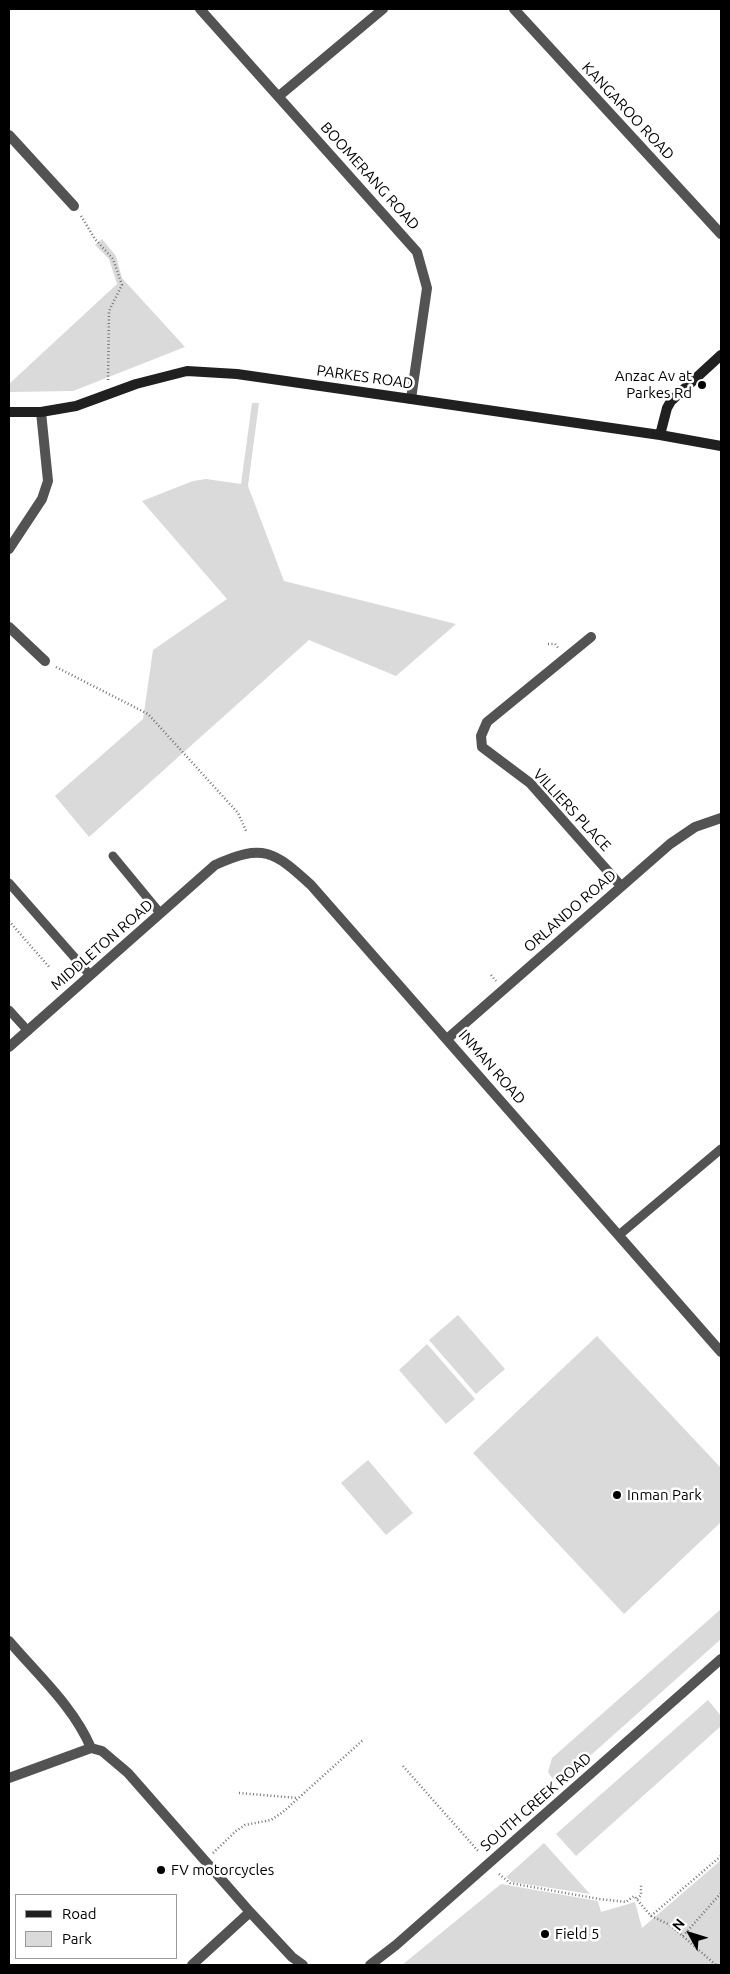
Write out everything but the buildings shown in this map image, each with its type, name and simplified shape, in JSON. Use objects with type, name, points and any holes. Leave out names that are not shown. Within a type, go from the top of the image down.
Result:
[{"type":"street","name":"BOOMERANG ROAD","points":[[200,9],[417,252],[427,288],[411,399]]},
{"type":"street","points":[[279,96],[383,9]]},
{"type":"street","name":"KANGAROO ROAD","points":[[514,9],[721,234]]},
{"type":"street","points":[[9,135],[74,206]]},
{"type":"street","points":[[660,435],[667,408],[671,401],[721,355]]},
{"type":"street","name":"PARKES ROAD","points":[[9,412],[41,412],[76,406],[136,384],[187,371],[237,374],[660,435],[721,446]]},
{"type":"street","points":[[9,549],[42,499],[48,481],[41,412]]},
{"type":"street","points":[[9,628],[45,661]]},
{"type":"street","name":"VILLIERS PLACE","points":[[591,637],[487,722],[481,736],[482,748],[530,783],[621,886]]},
{"type":"street","name":"ORLANDO ROAD","points":[[447,1039],[676,840],[695,827],[721,818]]},
{"type":"street","name":"INMAN ROAD","points":[[215,865],[238,854],[255,852],[272,854],[286,862],[311,885],[721,1352]]},
{"type":"street","name":"MIDDLETON ROAD","points":[[9,1047],[215,865]]},
{"type":"street","points":[[9,1642],[70,1712],[86,1736],[90,1748]]},
{"type":"street","name":"SOUTH CREEK ROAD","points":[[370,1965],[721,1659]]},
{"type":"street","points":[[9,1778],[90,1748],[102,1751],[128,1773],[250,1912],[292,1957],[303,1965]]},
{"type":"street","points":[[192,1965],[250,1912]]},
{"type":"lane","points":[[113,856],[160,913]]},
{"type":"lane","points":[[9,883],[90,975]]},
{"type":"lane","points":[[9,1010],[28,1030]]},
{"type":"lane","points":[[619,1235],[721,1149]]},
{"type":"path","points":[[74,206],[95,239],[113,258],[122,285],[109,311],[108,383]]},
{"type":"path","points":[[548,644],[555,644]]},
{"type":"path","points":[[45,661],[148,714],[238,813],[247,833]]},
{"type":"path","points":[[9,921],[50,968]]},
{"type":"path","points":[[216,1851],[236,1831],[245,1825],[271,1820],[283,1812],[363,1740]]},
{"type":"path","points":[[403,1766],[479,1852]]},
{"type":"path","points":[[239,1793],[298,1798]]},
{"type":"path","points":[[652,1916],[721,1856]]},
{"type":"path","points":[[499,1874],[510,1883],[599,1899],[626,1902],[634,1896],[652,1916],[670,1925],[716,1965]]},
{"type":"path","points":[[637,1899],[641,1895],[641,1884]]},
{"type":"path","points":[[683,1936],[721,1893]]},
{"type":"green space","points":[[102,239],[116,256],[122,278],[185,347],[73,391],[9,392],[9,384],[117,284],[109,259],[95,245]]},
{"type":"green space","points":[[252,403],[259,403],[248,486],[284,581],[456,624],[396,676],[309,640],[89,837],[55,796],[143,719],[153,650],[227,599],[142,501],[193,481],[206,479],[241,484]]},
{"type":"green space","points":[[458,1315],[505,1369],[476,1394],[429,1340]]},
{"type":"green space","name":"Inman Park","points":[[597,1336],[721,1468],[721,1522],[624,1614],[473,1453]]},
{"type":"green space","points":[[427,1344],[475,1399],[446,1424],[399,1370]]},
{"type":"green space","points":[[368,1460],[413,1513],[386,1535],[341,1483]]},
{"type":"green space","points":[[721,1609],[721,1639],[563,1780],[559,1782],[554,1781],[548,1772],[552,1758]]},
{"type":"green space","points":[[708,1700],[721,1716],[721,1726],[576,1856],[556,1834]]},
{"type":"green space","points":[[544,1843],[590,1894],[512,1882],[506,1877]]},
{"type":"green space","points":[[721,1860],[721,1965],[402,1965],[501,1884],[598,1901],[601,1912],[635,1902],[642,1928]]},
{"type":"place","name":"Anzac Av at Parkes Rd","points":[[702,385]]},
{"type":"place","name":"Inman Park","points":[[617,1495]]},
{"type":"place","name":"FV motorcycles","points":[[161,1870]]},
{"type":"place","name":"Field 5","points":[[545,1934]]}]
